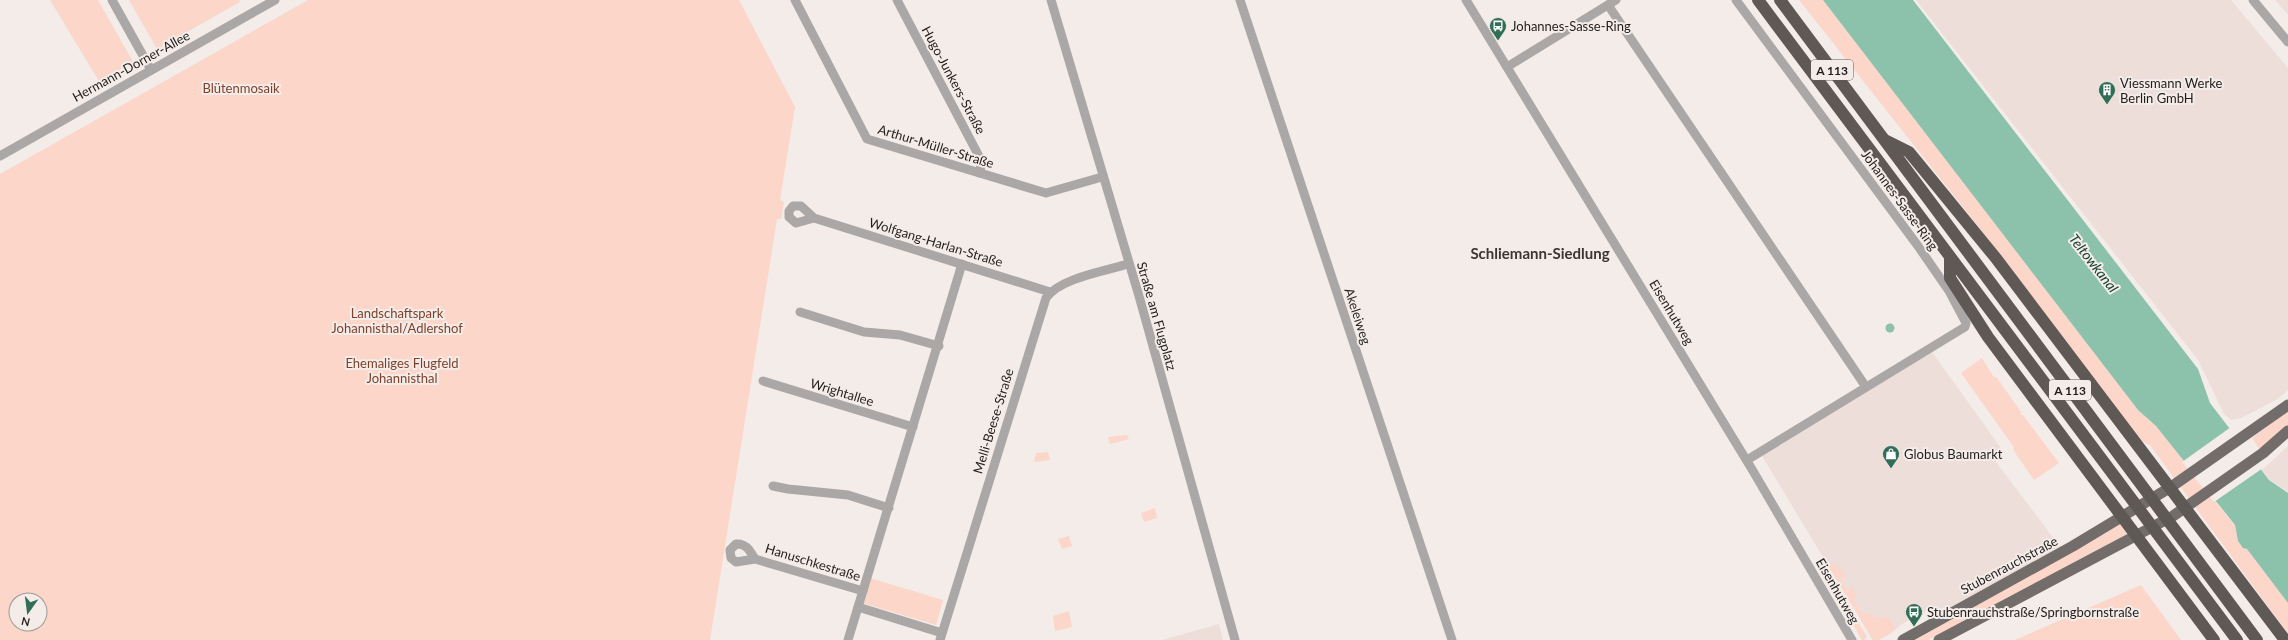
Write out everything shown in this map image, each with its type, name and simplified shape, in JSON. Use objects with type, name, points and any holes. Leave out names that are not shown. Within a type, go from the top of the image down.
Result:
[{"type":"highway","name":"A 113","points":[[1758,0],[1859,134],[1950,259],[2237,640]]},
{"type":"highway","name":"A 113","points":[[1780,0],[2257,640]]},
{"type":"highway","points":[[1884,140],[1909,152],[1995,257],[2182,509],[2285,640]]},
{"type":"highway","points":[[1950,259],[1950,278],[1988,337],[2139,535],[2214,640]]},
{"type":"main road","points":[[2167,489],[2288,405]]},
{"type":"main road","points":[[1940,640],[2139,535],[2197,500],[2262,453],[2288,431]]},
{"type":"main road","name":"Stubenrauchstraße","points":[[1903,640],[2073,546],[2167,489]]},
{"type":"street","points":[[112,0],[151,70]]},
{"type":"street","name":"Hermann-Dorner-Allee","points":[[0,156],[275,0]]},
{"type":"street","name":"Hugo-Junkers-Straße","points":[[897,0],[982,162],[979,173]]},
{"type":"street","name":"Straße am Flugplatz","points":[[1051,0],[1235,640]]},
{"type":"street","name":"Akeleiweg","points":[[1240,0],[1452,640]]},
{"type":"street","name":"Johannes-Sasse-Ring","points":[[1736,0],[1918,246],[1949,291],[1966,323],[1965,327],[1747,460]]},
{"type":"street","points":[[2253,0],[2288,42]]},
{"type":"street","name":"Arthur-Müller-Straße","points":[[797,1],[867,139],[1046,193],[1102,178]]},
{"type":"street","name":"Eisenhutweg","points":[[1470,1],[1507,67],[1747,460],[1852,640]]},
{"type":"street","points":[[1507,67],[1612,2],[1866,387]]},
{"type":"street","name":"Wolfgang-Harlan-Straße","points":[[814,218],[1050,292]]},
{"type":"street","points":[[848,640],[939,346],[962,264]]},
{"type":"street","points":[[1050,292],[1061,284],[1128,264]]},
{"type":"street","name":"Melli-Beese-Straße","points":[[941,636],[1042,306],[1050,292]]},
{"type":"street","points":[[800,312],[864,332],[900,335],[939,346]]},
{"type":"street","name":"Wrightallee","points":[[763,381],[913,427]]},
{"type":"street","points":[[773,486],[848,495],[889,508]]},
{"type":"street","name":"Hanuschkestraße","points":[[755,559],[863,591]]},
{"type":"street","points":[[858,607],[941,636]]},
{"type":"shaded area","points":[[1916,0],[2231,0],[2288,68],[2288,390],[2276,400],[2241,418],[2231,420],[2224,414],[2198,360]]},
{"type":"shaded area","points":[[2275,0],[2288,0],[2288,15]]},
{"type":"shaded area","points":[[1932,352],[2001,448],[1996,462],[2061,548],[1939,614],[1935,606],[1902,624],[1890,634],[1879,640],[1873,640],[1762,456]]},
{"type":"shaded area","points":[[2288,446],[2288,492],[2270,480],[2262,470]]},
{"type":"shaded area","points":[[1219,624],[1223,640],[1162,640]]},
{"type":"green space","points":[[50,0],[98,0],[133,62],[99,81]]},
{"type":"green space","points":[[129,0],[239,0],[240,2],[157,49]]},
{"type":"green space","name":"Landschaftspark Johannisthal/Adlershof","points":[[308,0],[739,0],[795,107],[780,200],[784,202],[781,219],[777,219],[710,640],[0,640],[0,174]]},
{"type":"green space","points":[[1799,0],[1823,0],[2138,410],[2156,426],[2235,526],[2238,541],[2243,548],[2247,549],[2288,603],[2288,634],[2150,445],[2141,441],[2004,259]]},
{"type":"green space","points":[[1982,358],[1993,376],[1997,378],[2021,412],[2021,415],[2023,415],[2059,463],[2034,480],[2014,451],[2013,446],[1961,373]]},
{"type":"green space","points":[[2288,411],[2288,427],[2260,450],[2252,438]]},
{"type":"green space","points":[[1127,435],[1129,439],[1110,444],[1108,437]]},
{"type":"green space","points":[[1048,452],[1050,460],[1034,462],[1036,453]]},
{"type":"green space","points":[[1155,508],[1157,518],[1144,522],[1141,513]]},
{"type":"green space","points":[[2120,523],[2126,532],[2126,535],[1928,640],[1916,640],[1940,623]]},
{"type":"green space","points":[[1069,536],[1072,546],[1062,549],[1058,539]]},
{"type":"green space","points":[[1833,564],[1840,568],[1845,576],[1841,579],[1847,590],[1852,588],[1857,597],[1853,599],[1863,616],[1868,613],[1877,618],[1888,617],[1895,629],[1893,631],[1882,638],[1873,640],[1828,565]]},
{"type":"green space","points":[[1827,571],[1867,637],[1864,640],[1862,640],[1831,585]]},
{"type":"green space","points":[[870,578],[943,600],[936,625],[863,603]]},
{"type":"green space","points":[[2141,585],[2181,640],[2015,640]]},
{"type":"green space","points":[[1069,611],[1072,627],[1055,631],[1053,616]]},
{"type":"water","name":"Teltowkanal","points":[[1823,0],[1913,0],[2198,369],[2210,403],[2269,480],[2288,493],[2288,603],[2247,549],[2243,548],[2238,541],[2235,525],[2156,426],[2138,410]]},
{"type":"water","points":[[1890,323],[1895,328],[1890,333],[1885,328]]},
{"type":"pier","points":[[2231,427],[2263,468],[2214,502],[2182,462]]},
{"type":"place","name":"Johannes-Sasse-Ring","points":[[1498,41]]},
{"type":"place","name":"Viessmann Werke Berlin GmbH","points":[[2107,105]]},
{"type":"place","name":"Globus Baumarkt","points":[[1891,469]]},
{"type":"place","name":"Stubenrauchstraße/Springbornstraße","points":[[1914,627]]},
{"type":"district","name":"Schliemann-Siedlung","points":[[1540,253]]},
{"type":"park label","name":"Blütenmosaik","points":[[241,88]]},
{"type":"park label","name":"Ehemaliges Flugfeld Johannisthal","points":[[402,370]]}]
